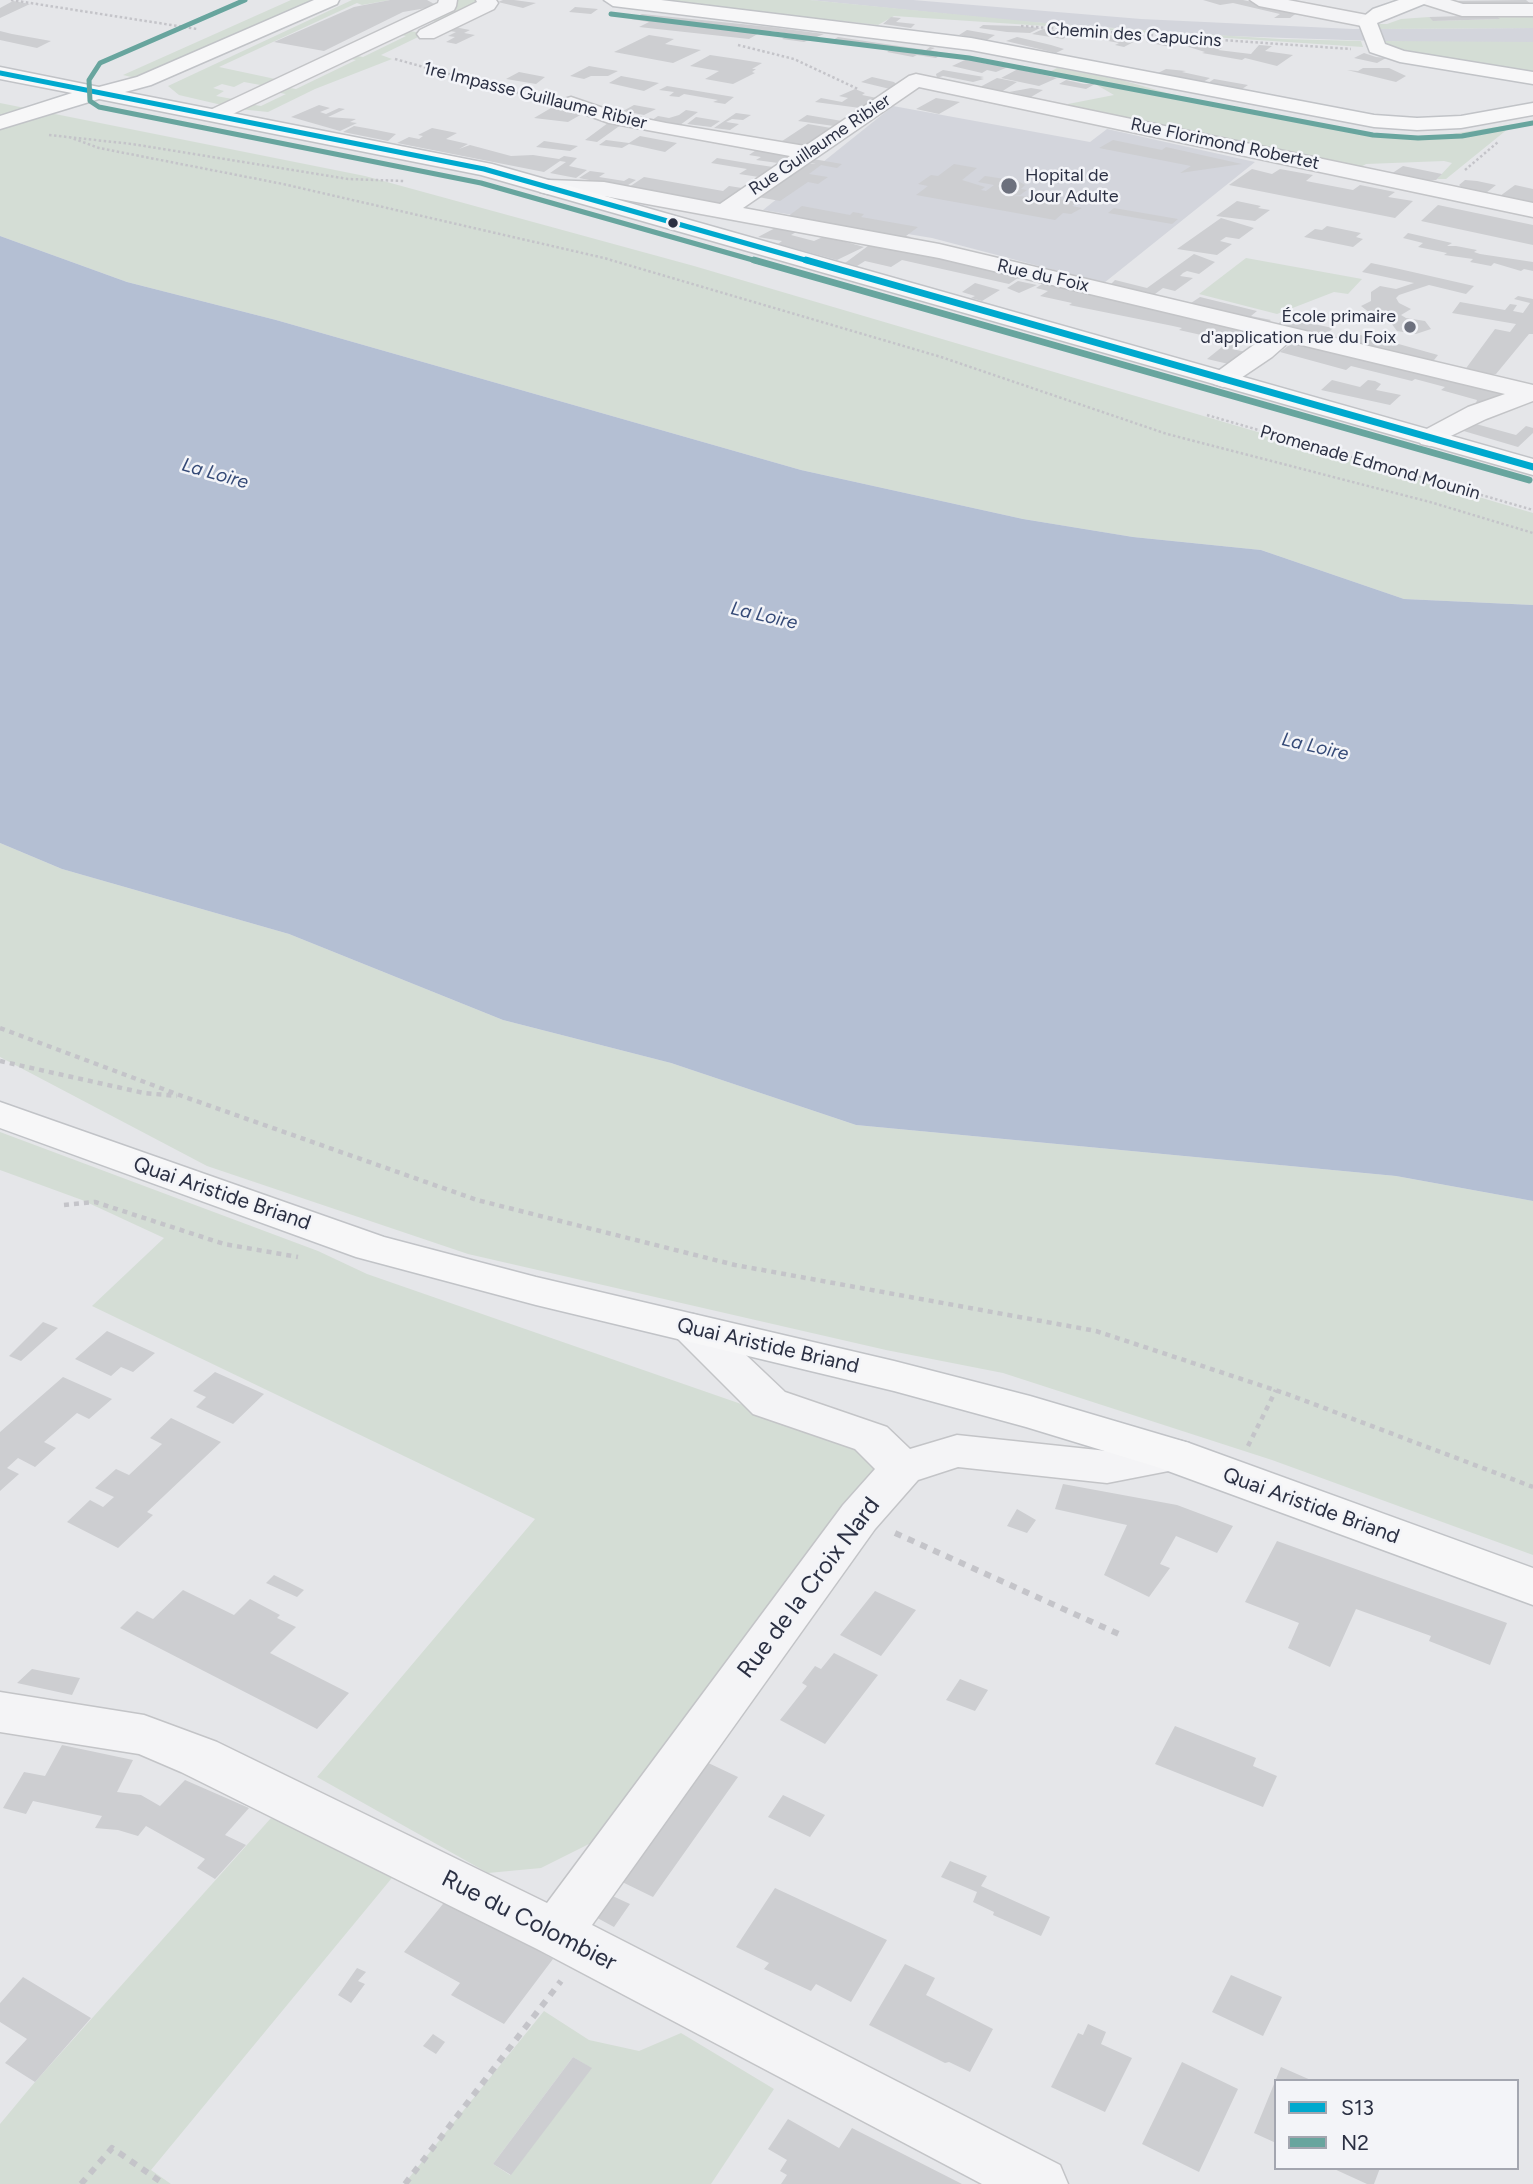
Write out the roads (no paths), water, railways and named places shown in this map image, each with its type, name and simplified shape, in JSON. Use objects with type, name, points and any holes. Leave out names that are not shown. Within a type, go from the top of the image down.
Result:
[{"type":"main road","points":[[0,74],[79,88],[144,81],[330,0]]},
{"type":"main road","points":[[613,0],[971,44],[1374,121],[1417,124],[1461,122],[1533,109]]},
{"type":"main road","points":[[1417,0],[1372,18],[1375,46],[1400,55],[1533,78]]},
{"type":"main road","points":[[0,123],[105,84],[209,31],[257,10]]},
{"type":"main road","points":[[21,77],[72,79],[105,84],[161,104],[484,169],[1533,467]]},
{"type":"main road","points":[[144,81],[145,91],[161,104]]},
{"type":"main road","points":[[51,105],[79,88]]},
{"type":"main road","name":"Quai Aristide Briand","points":[[0,1114],[371,1247],[536,1291],[894,1376],[1030,1412],[1173,1455],[1533,1587]]},
{"type":"street","points":[[215,115],[447,6],[448,0]]},
{"type":"street","name":"1re Impasse Guillaume Ribier","points":[[384,55],[487,5],[489,2],[485,0]]},
{"type":"street","points":[[1259,0],[1326,13],[1372,18]]},
{"type":"street","points":[[1431,0],[1462,10],[1533,10]]},
{"type":"street","name":"Rue Guillaume Ribier","points":[[724,211],[916,80]]},
{"type":"street","name":"Rue Florimond Robertet","points":[[916,80],[1533,210]]},
{"type":"street","name":"1re Impasse Guillaume Ribier","points":[[571,103],[629,121],[808,152]]},
{"type":"street","points":[[829,115],[857,119]]},
{"type":"street","name":"Rue du Foix","points":[[548,187],[604,188],[939,251],[1532,393]]},
{"type":"street","points":[[1223,379],[1263,352],[1284,333]]},
{"type":"street","points":[[1430,438],[1477,413],[1532,393]]},
{"type":"street","points":[[693,1329],[769,1403],[871,1438],[902,1468],[957,1451],[1107,1467],[1173,1455]]},
{"type":"street","name":"Rue de la Croix Nard","points":[[570,1942],[859,1517],[902,1468]]},
{"type":"street","name":"Rue du Colombier","points":[[0,1712],[145,1735],[199,1757],[570,1942],[1039,2184]]},
{"type":"water","name":"La Loire","points":[[0,236],[127,282],[276,320],[801,470],[1023,519],[1133,537],[1261,550],[1404,599],[1533,605],[1533,1201],[1396,1176],[856,1125],[671,1063],[503,1020],[289,934],[62,869],[0,843]]},
{"type":"place","name":"Hopital de Jour Adulte","points":[[1009,186]]},
{"type":"place","name":"École primaire d'application rue du Foix","points":[[1410,327]]}]
